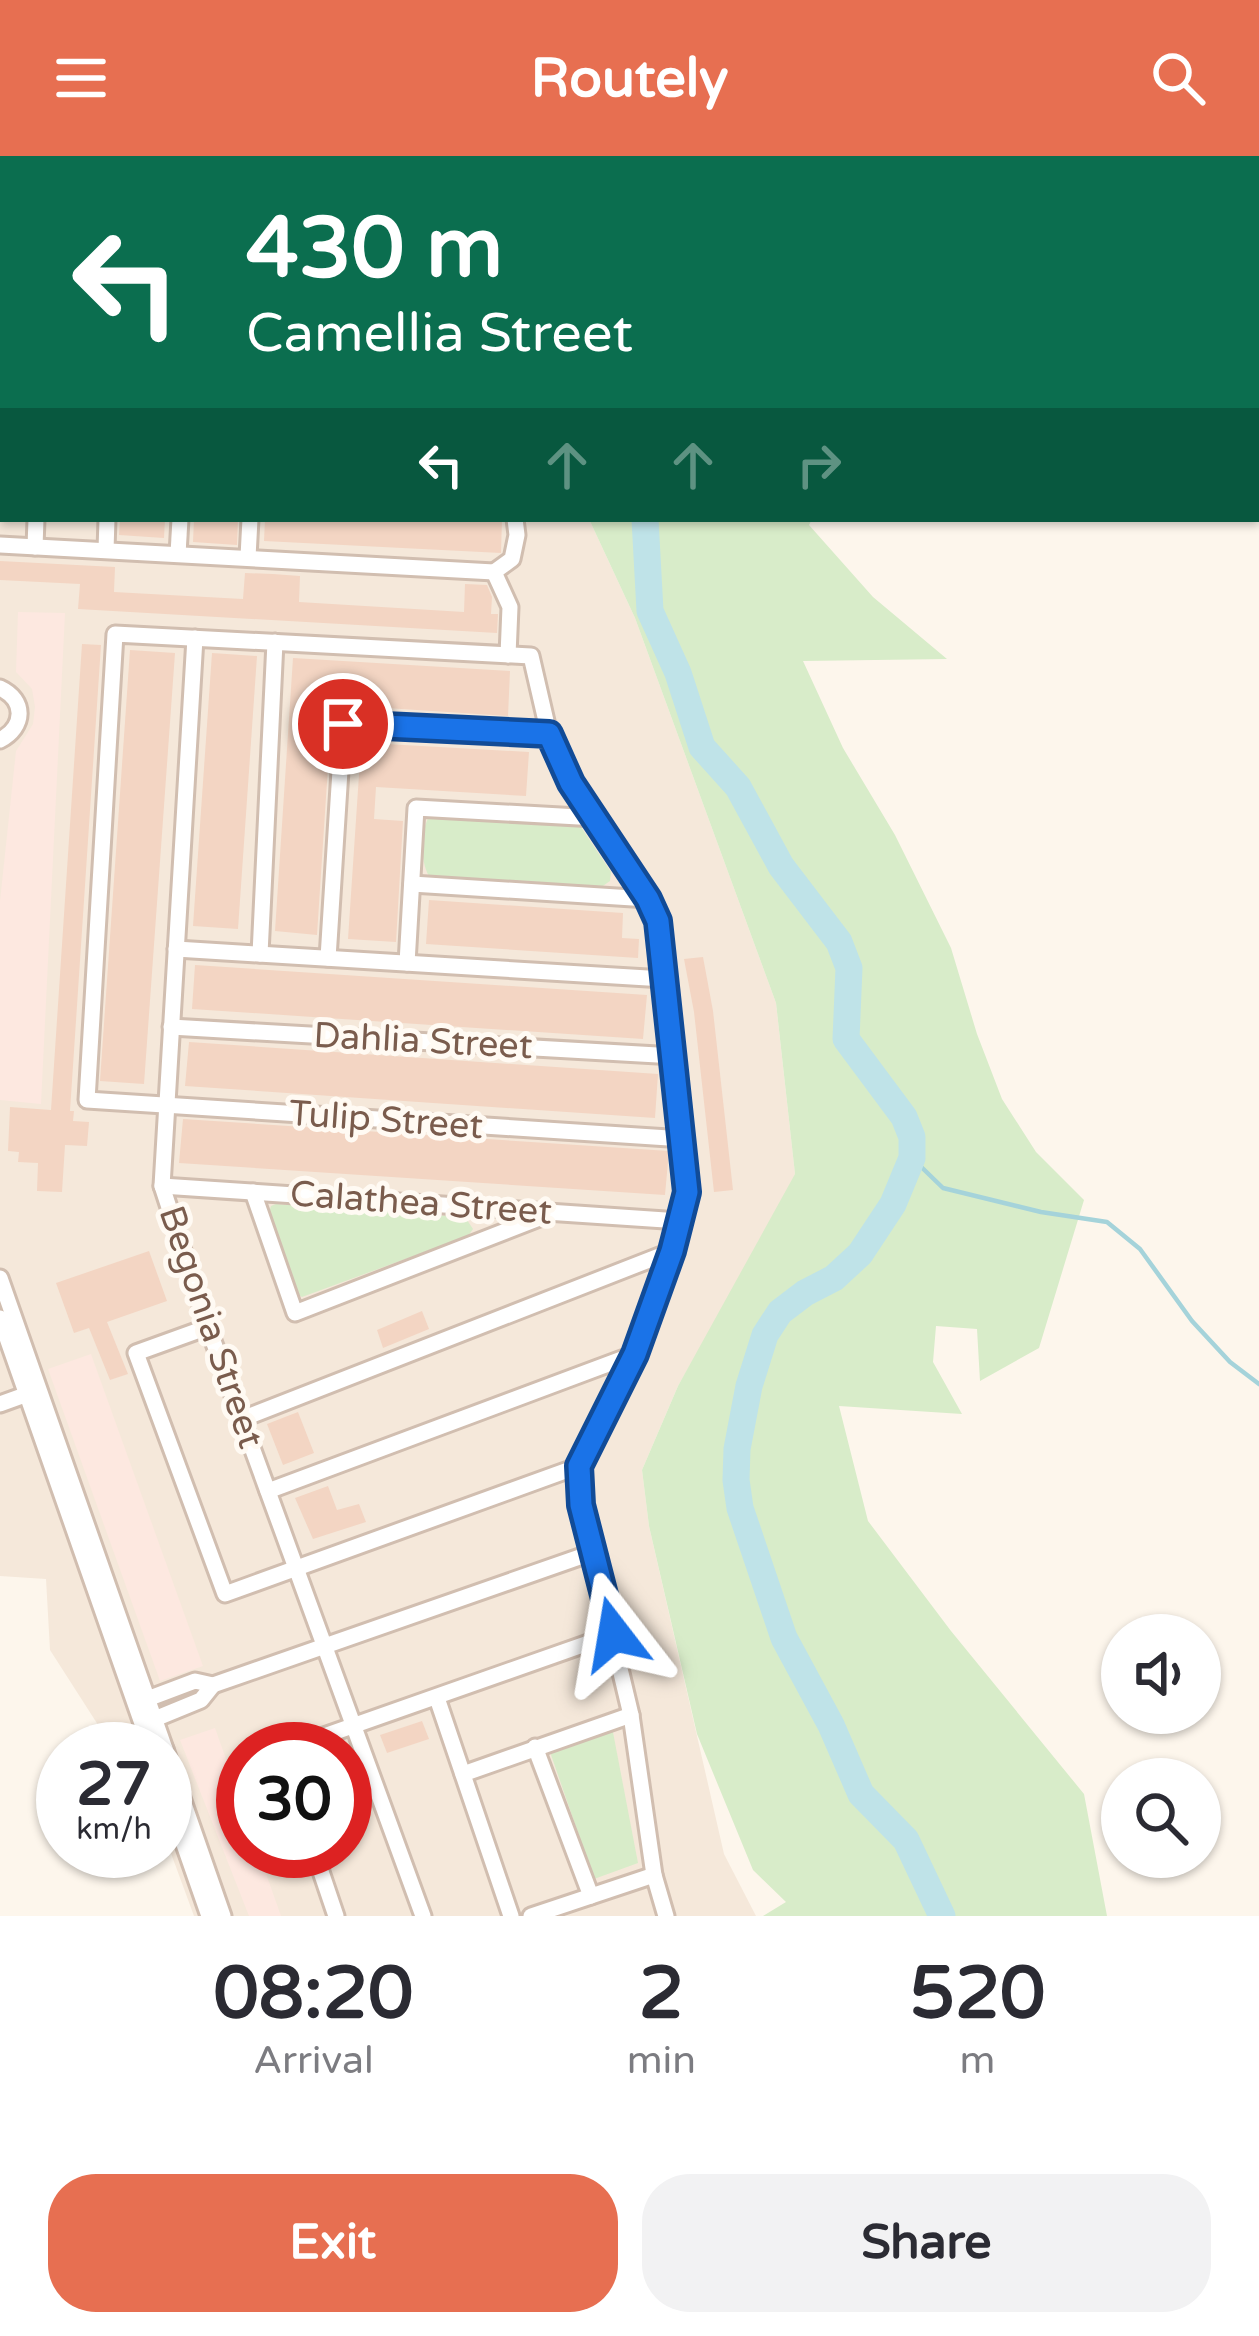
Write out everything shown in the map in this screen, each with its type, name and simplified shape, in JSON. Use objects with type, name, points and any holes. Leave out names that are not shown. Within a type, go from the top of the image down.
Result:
[{"type":"street","points":[[34,547],[36,522]]},
{"type":"street","points":[[106,550],[107,522]]},
{"type":"street","points":[[178,554],[180,522]]},
{"type":"street","points":[[248,557],[250,522]]},
{"type":"street","points":[[0,545],[494,572],[512,559],[515,522]]},
{"type":"street","points":[[494,572],[510,608],[508,655]]},
{"type":"street","name":"Tulip Street","points":[[195,638],[115,634],[87,1100],[684,1139]]},
{"type":"street","points":[[195,638],[531,656],[549,734],[571,783],[658,921],[687,1192],[672,1251],[635,1354],[579,1466],[581,1505],[631,1715],[654,1875],[666,1916]]},
{"type":"street","name":"Begonia Street","points":[[195,638],[162,1186],[208,1327],[354,1722]]},
{"type":"street","points":[[260,954],[274,642]]},
{"type":"street","points":[[0,688],[15,698],[20,712],[12,733],[0,740]]},
{"type":"street","points":[[328,958],[343,724],[549,734]]},
{"type":"street","points":[[407,963],[416,808],[596,818]]},
{"type":"street","points":[[412,884],[648,899]]},
{"type":"street","points":[[176,949],[664,979]]},
{"type":"street","name":"Dahlia Street","points":[[171,1027],[675,1056]]},
{"type":"street","name":"Calathea Street","points":[[162,1186],[680,1220]]},
{"type":"street","points":[[254,1192],[295,1313],[555,1212]]},
{"type":"street","points":[[242,1419],[672,1251]]},
{"type":"street","points":[[0,1278],[33,1392],[148,1722],[201,1700],[213,1685]]},
{"type":"street","points":[[0,1318],[33,1392]]},
{"type":"street","points":[[208,1327],[136,1353],[225,1594],[579,1466]]},
{"type":"street","points":[[268,1491],[635,1354]]},
{"type":"street","points":[[0,1404],[33,1392]]},
{"type":"street","points":[[141,1701],[195,1681],[213,1685],[594,1552]]},
{"type":"street","points":[[367,1722],[614,1634]]},
{"type":"street","points":[[437,1698],[511,1916]]},
{"type":"street","points":[[463,1774],[631,1715]]},
{"type":"street","points":[[535,1748],[591,1896]]},
{"type":"street","name":"Begonia Street","points":[[372,1774],[423,1916]]},
{"type":"street","points":[[192,1825],[224,1916]]},
{"type":"street","points":[[192,1867],[209,1916]]},
{"type":"street","points":[[531,1916],[654,1875]]},
{"type":"street","points":[[323,1878],[336,1916]]},
{"type":"shaded area","points":[[0,522],[590,522],[635,618],[776,1003],[795,1174],[789,1194],[678,1386],[642,1470],[649,1526],[724,1854],[756,1916],[194,1916],[180,1878],[192,1878],[192,1722],[96,1722],[50,1650],[46,1579],[0,1576]]},
{"type":"shaded area","points":[[18,612],[65,613],[41,1104],[0,1100],[0,901],[16,751],[33,724],[35,707],[32,689],[16,672]]},
{"type":"shaded area","points":[[91,1354],[203,1666],[160,1681],[48,1369]]},
{"type":"shaded area","points":[[216,1731],[216,1832],[192,1771],[192,1736]]},
{"type":"shaded area","points":[[234,1878],[268,1878],[281,1916],[249,1916]]},
{"type":"green space","points":[[590,522],[810,522],[873,597],[947,659],[803,661],[843,748],[895,835],[951,948],[1002,1099],[1036,1152],[1084,1200],[1039,1348],[980,1381],[977,1329],[936,1326],[933,1362],[962,1414],[839,1406],[868,1521],[1084,1794],[1107,1916],[763,1916],[786,1902],[753,1870],[697,1734],[649,1526],[642,1470],[678,1386],[795,1174],[776,1003],[635,618]]},
{"type":"green space","points":[[430,815],[579,824],[611,872],[610,881],[600,888],[429,876],[422,846]]},
{"type":"green space","points":[[276,1204],[465,1217],[473,1229],[468,1236],[302,1297],[268,1216]]},
{"type":"green space","points":[[612,1727],[638,1863],[594,1879],[549,1749]]},
{"type":"building","points":[[120,522],[165,522],[164,538],[119,535]]},
{"type":"building","points":[[194,522],[238,522],[237,545],[193,542]]},
{"type":"building","points":[[265,522],[502,522],[501,553],[264,541]]},
{"type":"building","points":[[0,561],[115,567],[114,592],[243,599],[245,573],[273,574],[300,576],[299,602],[464,612],[465,584],[487,585],[491,614],[498,614],[497,633],[78,609],[80,584],[0,580]]},
{"type":"building","points":[[82,644],[101,645],[70,1111],[74,1111],[73,1121],[89,1122],[87,1146],[65,1145],[62,1192],[37,1191],[38,1163],[18,1162],[19,1152],[8,1151],[10,1107],[51,1110]]},
{"type":"building","points":[[130,650],[175,653],[144,1084],[100,1081]]},
{"type":"building","points":[[212,653],[257,656],[238,929],[193,926]]},
{"type":"building","points":[[293,658],[510,671],[508,716],[310,703],[307,734],[330,736],[317,935],[275,931]]},
{"type":"building","points":[[361,745],[529,752],[526,796],[376,787],[374,819],[403,821],[396,942],[348,939]]},
{"type":"building","points":[[429,900],[623,913],[622,938],[639,939],[638,958],[426,944]]},
{"type":"building","points":[[703,957],[733,1190],[714,1192],[684,959]]},
{"type":"building","points":[[195,965],[647,995],[643,1039],[192,1009]]},
{"type":"building","points":[[189,1042],[658,1074],[655,1118],[185,1086]]},
{"type":"building","points":[[183,1119],[669,1151],[665,1195],[179,1163]]},
{"type":"building","points":[[149,1251],[167,1301],[107,1322],[128,1374],[110,1380],[89,1328],[74,1333],[56,1283]]},
{"type":"building","points":[[422,1311],[429,1329],[383,1348],[377,1330]]},
{"type":"building","points":[[298,1412],[314,1453],[283,1465],[267,1424]]},
{"type":"building","points":[[328,1486],[337,1510],[359,1504],[366,1522],[313,1539],[295,1498]]},
{"type":"building","points":[[422,1721],[429,1739],[387,1753],[380,1735]]},
{"type":"waterway","points":[[645,522],[650,611],[678,673],[702,747],[738,787],[781,866],[839,942],[849,968],[846,1039],[904,1117],[912,1137],[912,1158],[893,1204],[860,1254],[834,1278],[780,1312],[765,1335],[749,1386],[736,1480],[740,1508],[784,1638],[831,1725],[861,1794],[906,1840],[942,1916]]},
{"type":"waterway","points":[[912,1158],[943,1188],[1041,1212],[1107,1222],[1140,1249],[1192,1321],[1230,1362],[1259,1384]]},
{"type":"route","points":[[343,724],[549,734],[571,783],[658,921],[687,1192],[672,1251],[635,1354],[579,1466],[581,1505],[614,1634]]}]
